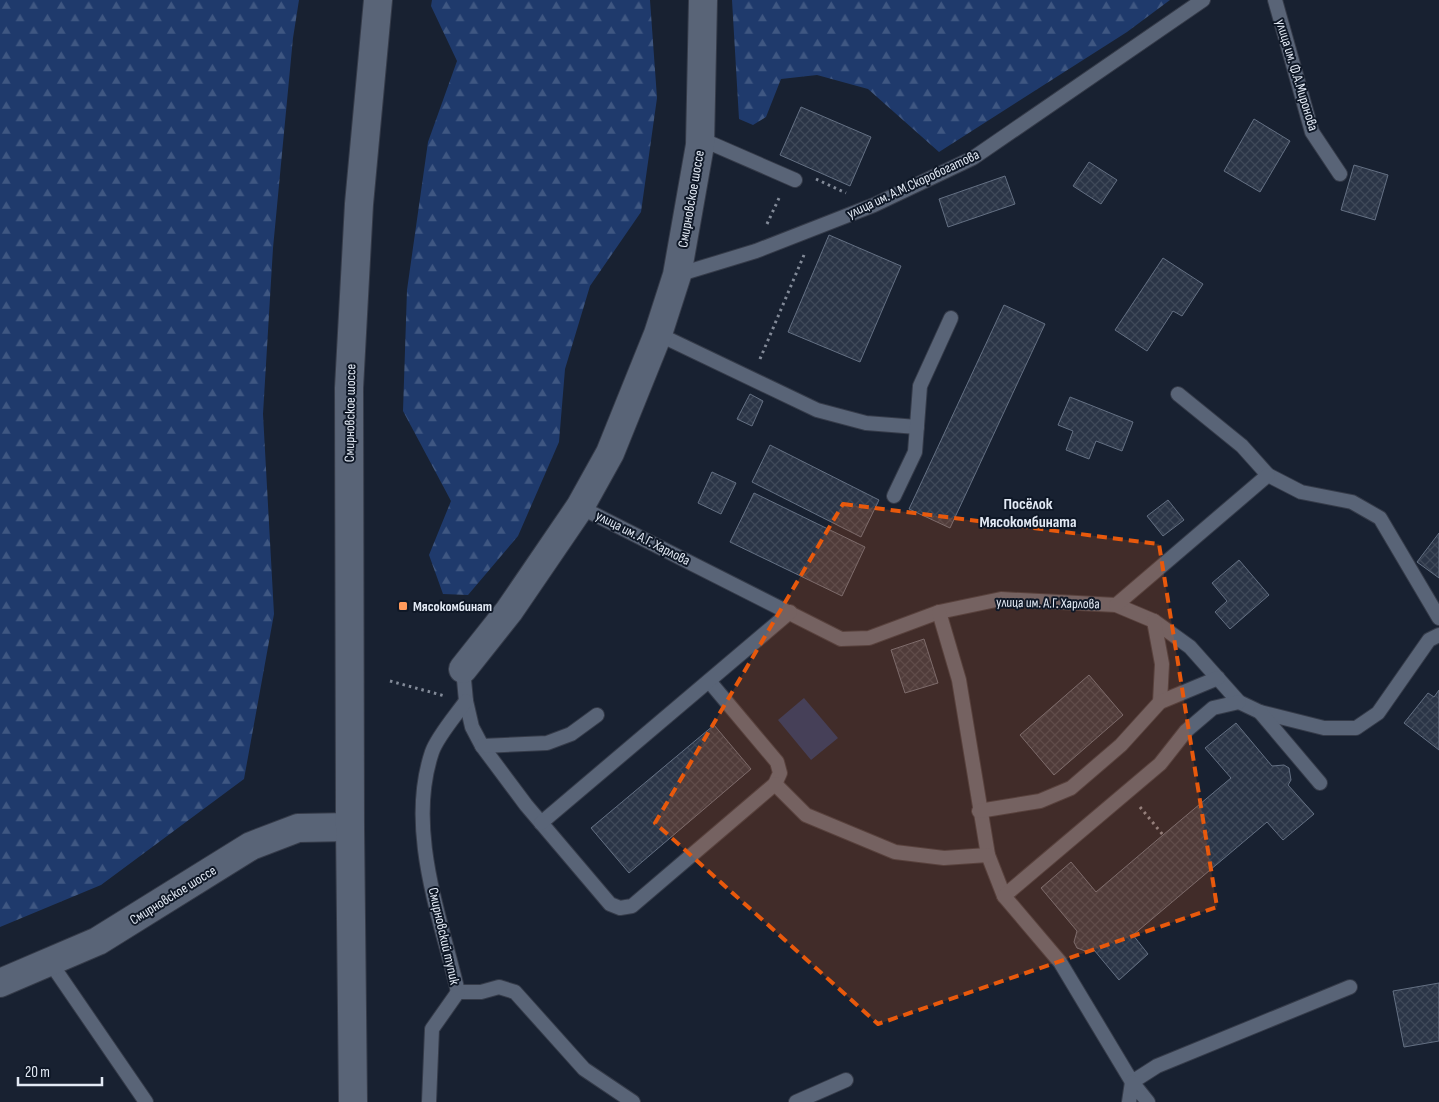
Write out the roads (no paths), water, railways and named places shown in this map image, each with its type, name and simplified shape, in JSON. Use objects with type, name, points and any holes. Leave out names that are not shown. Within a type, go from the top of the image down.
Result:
[{"type":"street","name":"Смирновское шоссе","points":[[353,1102],[349,388],[360,204],[378,0]]},
{"type":"street","name":"Смирновское шоссе","points":[[464,669],[510,611],[580,507],[610,453],[658,334],[677,275],[701,139],[703,0]]},
{"type":"street","name":"Смирновское шоссе","points":[[0,983],[98,941],[251,846],[298,828],[350,826]]},
{"type":"lane","name":"улица им. А.М.Скоробогатова","points":[[677,275],[756,251],[874,205],[973,158],[1203,0]]},
{"type":"lane","name":"улица им. Ф.А.Миронова","points":[[1275,0],[1312,132],[1340,174]]},
{"type":"lane","points":[[701,139],[792,179]]},
{"type":"lane","points":[[894,496],[915,452],[920,386],[952,318]]},
{"type":"lane","points":[[658,334],[817,410],[866,423],[917,428]]},
{"type":"lane","points":[[1178,394],[1242,446],[1268,475],[1301,492],[1352,502],[1380,518],[1439,618]]},
{"type":"lane","points":[[1116,605],[1268,475]]},
{"type":"lane","name":"улица им. А.Г. Харлова","points":[[580,507],[841,639],[869,638],[940,612],[1001,599],[1116,605],[1154,622],[1190,647],[1239,702],[1260,712],[1324,728],[1356,728],[1378,713],[1429,640],[1439,635]]},
{"type":"lane","points":[[541,823],[790,612]]},
{"type":"lane","points":[[940,612],[959,680],[979,811],[988,855],[1004,896],[1060,962],[1132,1082],[1148,1102]]},
{"type":"lane","points":[[1154,622],[1162,664],[1160,702]]},
{"type":"lane","points":[[464,669],[466,701],[472,727],[482,746],[541,823],[610,904],[620,908],[632,906],[775,784],[780,773],[777,762],[709,681]]},
{"type":"lane","points":[[979,811],[1040,801],[1071,788],[1121,745],[1160,702],[1218,678]]},
{"type":"lane","name":"Смирновский тупик","points":[[466,701],[432,750],[421,802],[424,852],[458,992],[481,992],[500,988],[515,992],[584,1070],[633,1102]]},
{"type":"lane","points":[[1004,896],[1160,764],[1186,731],[1213,708],[1239,702]]},
{"type":"lane","points":[[1260,712],[1320,783]]},
{"type":"lane","points":[[482,746],[547,743],[571,734],[597,715]]},
{"type":"lane","points":[[775,784],[806,814],[895,852],[944,858],[988,855]]},
{"type":"lane","points":[[50,962],[146,1102]]},
{"type":"lane","points":[[1129,1102],[1132,1082],[1157,1066],[1350,986]]},
{"type":"lane","points":[[429,1102],[432,1029],[458,992]]},
{"type":"lane","points":[[796,1102],[846,1080]]},
{"type":"place","name":"Мясокомбинат","points":[[403,606]]},
{"type":"district","name":"Посёлок Мясокомбината","points":[[1028,513]]}]
